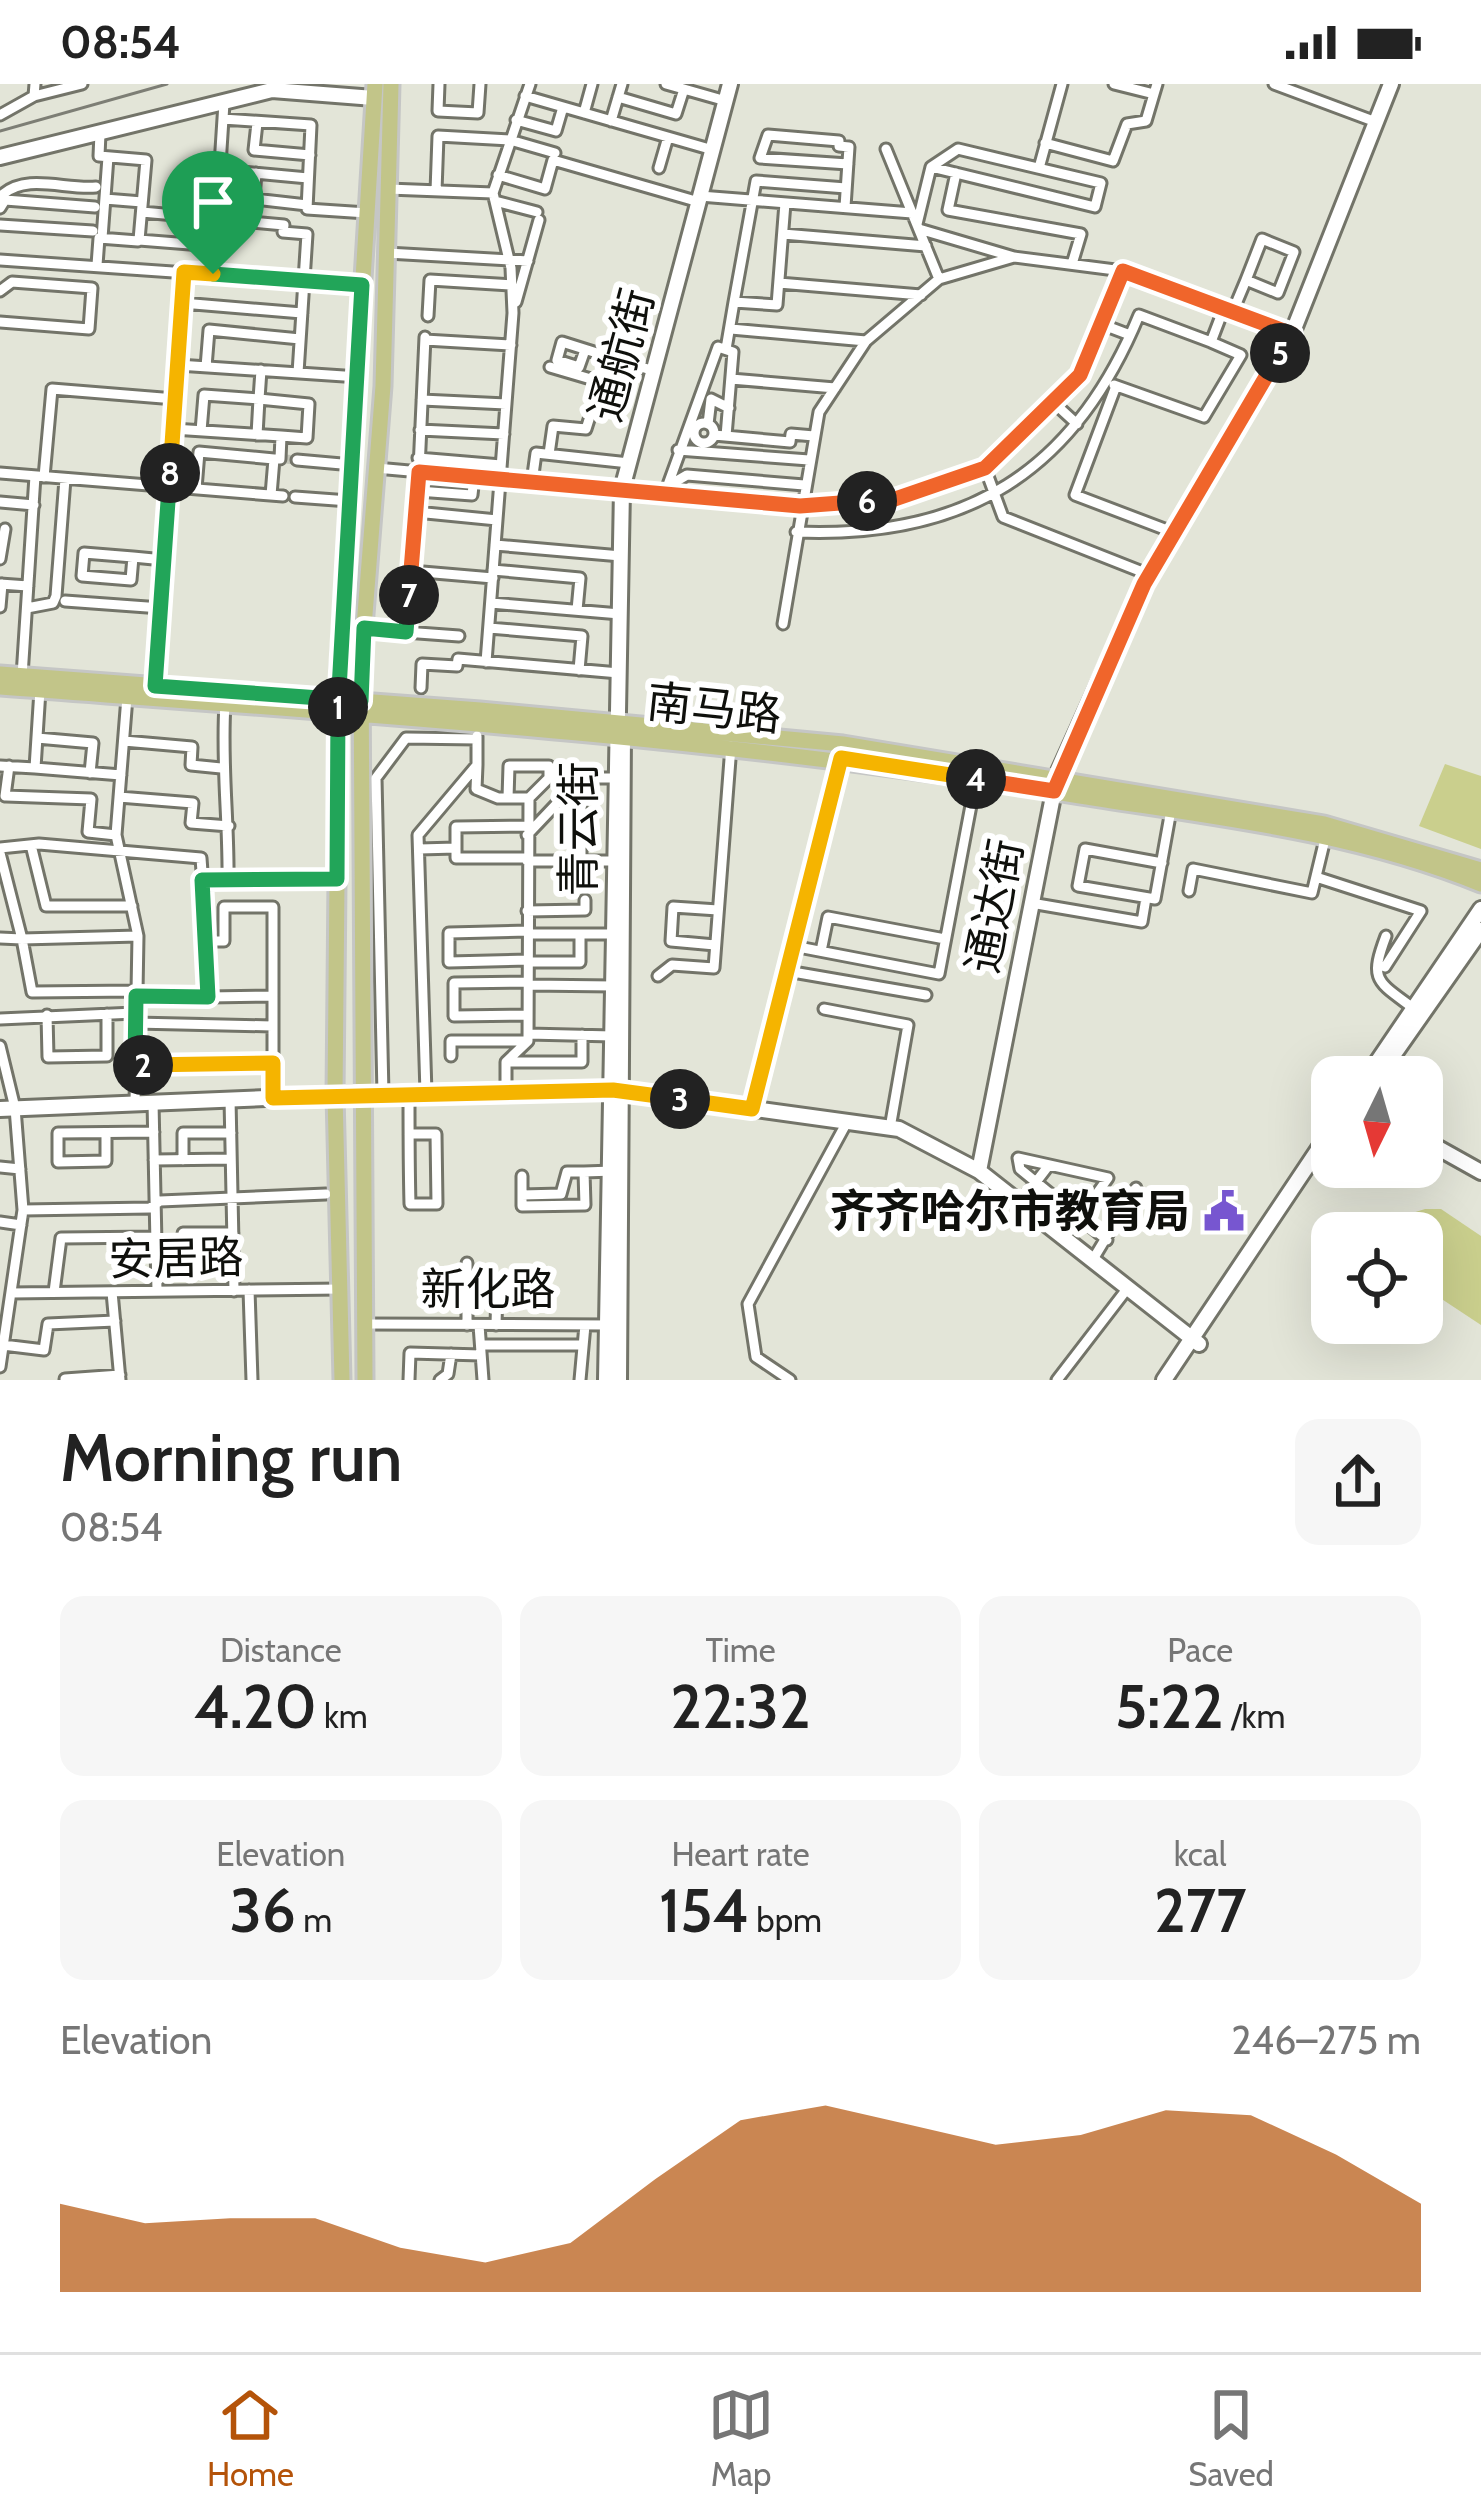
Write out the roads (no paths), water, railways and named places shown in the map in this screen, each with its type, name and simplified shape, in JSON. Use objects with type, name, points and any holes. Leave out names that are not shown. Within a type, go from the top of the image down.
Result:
[{"type":"main road","points":[[365,1380],[361,708],[392,84]]},
{"type":"main road","points":[[342,1380],[335,1095],[338,706],[374,91]]},
{"type":"main road","name":"南马路","points":[[0,674],[619,730],[843,744],[1055,784],[1366,832],[1481,870]]},
{"type":"main road","name":"南马路","points":[[0,687],[225,704],[338,706]]},
{"type":"main road","name":"南马路","points":[[361,708],[477,731],[619,730],[976,779],[1055,784],[1171,810],[1326,836],[1481,884]]},
{"type":"street","points":[[0,115],[34,90],[82,84]]},
{"type":"street","points":[[439,84],[438,111],[478,113],[481,84]]},
{"type":"street","points":[[486,662],[513,313],[509,258],[494,197],[530,84]]},
{"type":"street","points":[[584,113],[592,84]]},
{"type":"street","points":[[611,121],[622,84]]},
{"type":"street","points":[[666,84],[726,101]]},
{"type":"street","name":"通航街","points":[[619,730],[622,490],[730,84]]},
{"type":"street","points":[[1039,168],[1062,84]]},
{"type":"street","points":[[1046,143],[1113,160],[1127,124],[1146,121],[1156,89],[1114,84]]},
{"type":"street","points":[[1274,84],[1376,122]]},
{"type":"street","name":"通达街","points":[[979,1171],[1055,784],[1150,574],[1292,334],[1391,84]]},
{"type":"street","points":[[618,97],[676,114],[684,89]]},
{"type":"street","points":[[0,157],[224,111],[272,90],[374,91]]},
{"type":"street","points":[[525,96],[712,150]]},
{"type":"street","points":[[516,120],[556,131],[563,107]]},
{"type":"street","points":[[224,111],[256,123],[311,125],[307,205]]},
{"type":"street","points":[[213,274],[224,111]]},
{"type":"street","points":[[256,123],[254,149],[310,155]]},
{"type":"street","points":[[100,133],[98,157],[146,160],[139,240],[215,246]]},
{"type":"street","points":[[845,207],[846,188],[848,164],[849,147],[839,146],[839,141],[768,135],[760,158],[848,164]]},
{"type":"street","points":[[436,190],[438,136],[510,140],[569,164],[700,199],[845,207],[916,222],[1015,257],[1123,271],[1292,334]]},
{"type":"street","points":[[659,168],[668,137]]},
{"type":"street","points":[[886,149],[939,279]]},
{"type":"street","points":[[916,222],[932,167],[958,149],[1101,183],[1095,207],[932,167]]},
{"type":"street","points":[[499,176],[544,189],[554,156]]},
{"type":"street","points":[[0,322],[88,329],[88,288],[108,157]]},
{"type":"street","points":[[220,170],[308,178]]},
{"type":"street","points":[[256,173],[254,200],[367,212]]},
{"type":"street","points":[[956,173],[948,210],[1081,234],[1072,264]]},
{"type":"street","points":[[726,349],[756,181],[846,188]]},
{"type":"street","points":[[94,207],[3,204],[2,196],[27,182],[67,190],[96,187]]},
{"type":"street","points":[[388,190],[494,197],[538,216],[513,313]]},
{"type":"street","points":[[105,199],[217,219],[284,225],[283,232],[307,234],[298,373]]},
{"type":"street","points":[[734,302],[777,305],[785,202]]},
{"type":"street","points":[[0,226],[138,241]]},
{"type":"street","points":[[783,234],[926,246]]},
{"type":"street","points":[[1210,342],[1246,280],[1262,239],[1294,252],[1278,293],[1246,280]]},
{"type":"street","points":[[386,253],[528,261]]},
{"type":"street","points":[[783,624],[819,412],[866,340],[939,279],[1015,257]]},
{"type":"street","points":[[0,279],[3,261],[362,285]]},
{"type":"street","points":[[376,469],[666,490],[800,506],[892,500],[985,468],[1053,402],[1080,375],[1123,271]]},
{"type":"street","points":[[155,686],[184,272]]},
{"type":"street","points":[[428,316],[430,280],[512,285]]},
{"type":"street","points":[[0,291],[12,282],[88,288]]},
{"type":"street","points":[[779,283],[920,295]]},
{"type":"street","points":[[182,302],[302,313]]},
{"type":"street","points":[[1113,384],[1204,418],[1241,355],[1139,315],[1130,335],[1113,384],[1075,495],[1174,533]]},
{"type":"street","points":[[1101,323],[1130,335]]},
{"type":"street","points":[[731,329],[866,340]]},
{"type":"street","points":[[206,367],[209,330],[300,339]]},
{"type":"street","points":[[406,632],[425,339],[511,345]]},
{"type":"street","points":[[666,490],[718,346],[733,352],[729,408],[716,432],[702,444],[693,434]]},
{"type":"street","points":[[584,350],[654,371]]},
{"type":"street","points":[[178,365],[359,377]]},
{"type":"street","points":[[549,454],[553,426],[586,429],[601,382],[550,368]]},
{"type":"street","points":[[256,435],[262,370]]},
{"type":"street","points":[[731,379],[835,388]]},
{"type":"street","points":[[796,532],[860,534],[950,514],[1022,478],[1113,384]]},
{"type":"street","points":[[22,676],[34,505],[52,389],[175,399]]},
{"type":"street","points":[[173,429],[256,435],[307,438],[309,404],[204,394],[202,431]]},
{"type":"street","points":[[716,432],[711,399],[729,408]]},
{"type":"street","points":[[422,400],[506,404]]},
{"type":"street","points":[[1053,402],[1078,424]]},
{"type":"street","points":[[682,450],[698,424],[716,432],[790,442],[791,434],[814,436]]},
{"type":"street","points":[[420,430],[503,434]]},
{"type":"street","points":[[281,436],[283,496]]},
{"type":"street","points":[[682,450],[809,460]]},
{"type":"street","points":[[196,489],[199,452],[353,464]]},
{"type":"street","points":[[532,482],[536,453],[629,463]]},
{"type":"street","points":[[418,458],[501,465]]},
{"type":"street","points":[[985,468],[1003,517],[1150,574]]},
{"type":"street","points":[[0,473],[350,501]]},
{"type":"street","points":[[666,490],[688,475],[804,485]]},
{"type":"street","points":[[418,491],[472,495],[474,477]]},
{"type":"street","points":[[27,608],[53,603],[56,596],[65,478]]},
{"type":"street","points":[[892,500],[898,526]]},
{"type":"street","points":[[0,502],[34,505]]},
{"type":"street","points":[[416,512],[497,520]]},
{"type":"street","points":[[0,559],[2,528],[32,531]]},
{"type":"street","points":[[495,545],[621,556]]},
{"type":"street","points":[[133,557],[131,580],[82,576],[84,553],[133,557],[164,560]]},
{"type":"street","points":[[411,571],[580,578],[577,610]]},
{"type":"street","points":[[0,607],[1,584],[28,586]]},
{"type":"street","points":[[65,601],[161,608]]},
{"type":"street","points":[[491,603],[620,614]]},
{"type":"street","points":[[364,628],[459,636]]},
{"type":"street","points":[[489,628],[582,636],[579,670]]},
{"type":"street","points":[[421,688],[422,664],[486,662],[619,673]]},
{"type":"street","points":[[34,769],[40,690]]},
{"type":"street","points":[[127,697],[116,835],[138,936],[135,1103]]},
{"type":"street","points":[[225,704],[221,767],[229,788],[228,882]]},
{"type":"street","name":"青云街","points":[[606,1380],[619,1091],[614,1036],[614,778],[619,730]]},
{"type":"street","name":"青云街","points":[[619,730],[619,1380]]},
{"type":"street","points":[[383,1094],[376,778],[406,738],[477,731],[476,790],[529,798]]},
{"type":"street","points":[[37,738],[93,742],[90,773]]},
{"type":"street","points":[[124,741],[192,747],[190,765],[221,767]]},
{"type":"street","points":[[658,976],[672,965],[714,968],[731,746]]},
{"type":"street","points":[[752,1109],[841,758]]},
{"type":"street","points":[[116,835],[88,832],[91,799],[3,795],[4,766],[121,776]]},
{"type":"street","points":[[426,1093],[418,835],[477,766]]},
{"type":"street","points":[[506,1092],[506,1061],[528,1038],[529,798],[549,778],[549,766],[509,766],[508,798]]},
{"type":"street","points":[[549,778],[614,778]]},
{"type":"street","points":[[581,778],[527,831],[456,826],[456,859],[614,861]]},
{"type":"street","points":[[581,778],[581,860]]},
{"type":"street","points":[[793,946],[939,974],[976,779]]},
{"type":"street","points":[[119,797],[193,803],[191,823],[229,826]]},
{"type":"street","points":[[1162,862],[1085,849],[1078,886],[1155,899],[1162,862],[1171,810]]},
{"type":"street","points":[[1189,891],[1192,869],[1312,892],[1326,836]]},
{"type":"street","points":[[31,845],[46,906],[132,906]]},
{"type":"street","points":[[208,997],[201,858],[31,845],[0,850],[32,992],[208,997],[273,996]]},
{"type":"street","points":[[419,849],[456,848]]},
{"type":"street","points":[[1316,878],[1421,910],[1384,967]]},
{"type":"street","points":[[202,880],[337,879]]},
{"type":"street","points":[[1031,903],[1142,922],[1146,898]]},
{"type":"street","points":[[527,911],[585,910],[585,900]]},
{"type":"street","points":[[207,941],[224,941],[224,907],[273,907],[273,1098]]},
{"type":"street","points":[[715,944],[671,941],[673,907],[718,910]]},
{"type":"street","points":[[1381,1056],[1481,909]]},
{"type":"street","points":[[821,951],[827,917],[945,939]]},
{"type":"street","points":[[1393,1056],[1481,930]]},
{"type":"street","points":[[580,934],[580,962],[449,962],[449,933],[614,934]]},
{"type":"street","points":[[0,938],[138,936]]},
{"type":"street","points":[[1385,936],[1374,966],[1379,982],[1413,1008]]},
{"type":"street","points":[[860,983],[865,959]]},
{"type":"street","points":[[787,971],[926,995]]},
{"type":"street","points":[[528,1015],[454,1016],[454,983],[614,986]]},
{"type":"street","points":[[824,1009],[908,1025],[890,1128]]},
{"type":"street","points":[[47,1015],[48,1057],[107,1056],[106,1014]]},
{"type":"street","points":[[0,1019],[106,1014],[272,1026]]},
{"type":"street","points":[[506,1061],[582,1062],[582,1035]]},
{"type":"street","points":[[451,1056],[451,1041],[614,1036]]},
{"type":"street","points":[[0,1046],[23,1210],[0,1367]]},
{"type":"street","points":[[135,1065],[273,1063]]},
{"type":"street","points":[[8,1109],[362,1094],[619,1091],[890,1128],[979,1171],[1195,1341]]},
{"type":"street","points":[[409,1094],[409,1134],[410,1204],[436,1204],[436,1134],[409,1134]]},
{"type":"street","points":[[230,1100],[234,1291]]},
{"type":"street","points":[[153,1102],[157,1291]]},
{"type":"street","points":[[790,1380],[757,1357],[748,1304],[847,1122]]},
{"type":"street","points":[[106,1133],[106,1161],[58,1162],[58,1133],[154,1132]]},
{"type":"street","points":[[183,1160],[183,1133],[231,1133]]},
{"type":"street","points":[[1443,1151],[1481,1172]]},
{"type":"street","points":[[1080,1217],[1108,1178],[1018,1158],[1020,1169],[1107,1240]]},
{"type":"street","points":[[154,1160],[231,1159]]},
{"type":"street","points":[[1175,1380],[1195,1341],[1311,1161]]},
{"type":"street","points":[[1443,1162],[1481,1183]]},
{"type":"street","points":[[1020,1203],[1049,1165]]},
{"type":"street","points":[[0,1166],[20,1169]]},
{"type":"street","points":[[561,1200],[560,1185],[568,1185],[567,1172],[613,1171]]},
{"type":"street","points":[[522,1176],[522,1206],[561,1200],[585,1205],[584,1172]]},
{"type":"street","points":[[1164,1380],[1311,1175]]},
{"type":"street","points":[[1092,1261],[1136,1188]]},
{"type":"street","points":[[23,1210],[326,1194]]},
{"type":"street","points":[[0,1222],[21,1225]]},
{"type":"street","points":[[184,1261],[183,1233],[232,1233]]},
{"type":"street","points":[[54,1292],[61,1238],[156,1237]]},
{"type":"street","points":[[156,1262],[233,1260]]},
{"type":"street","points":[[467,1263],[483,1380]]},
{"type":"street","points":[[0,1274],[14,1276]]},
{"type":"street","points":[[496,1324],[497,1287],[523,1288]]},
{"type":"street","name":"安居路","points":[[11,1293],[341,1289]]},
{"type":"street","points":[[1058,1380],[1127,1289]]},
{"type":"street","points":[[249,1290],[252,1380]]},
{"type":"street","points":[[65,1379],[120,1377],[112,1292]]},
{"type":"street","points":[[3,1345],[44,1350],[47,1324],[115,1321]]},
{"type":"street","name":"新化路","points":[[364,1324],[610,1325]]},
{"type":"street","points":[[580,1380],[585,1325]]},
{"type":"street","points":[[409,1380],[410,1353],[583,1346]]},
{"type":"street","points":[[440,1380],[448,1374],[451,1354]]},
{"type":"tunnel","points":[[285,459],[297,460]]},
{"type":"railway","points":[[0,131],[167,84]]},
{"type":"place","name":"齐齐哈尔市教育局","points":[[1224,1211]]}]
